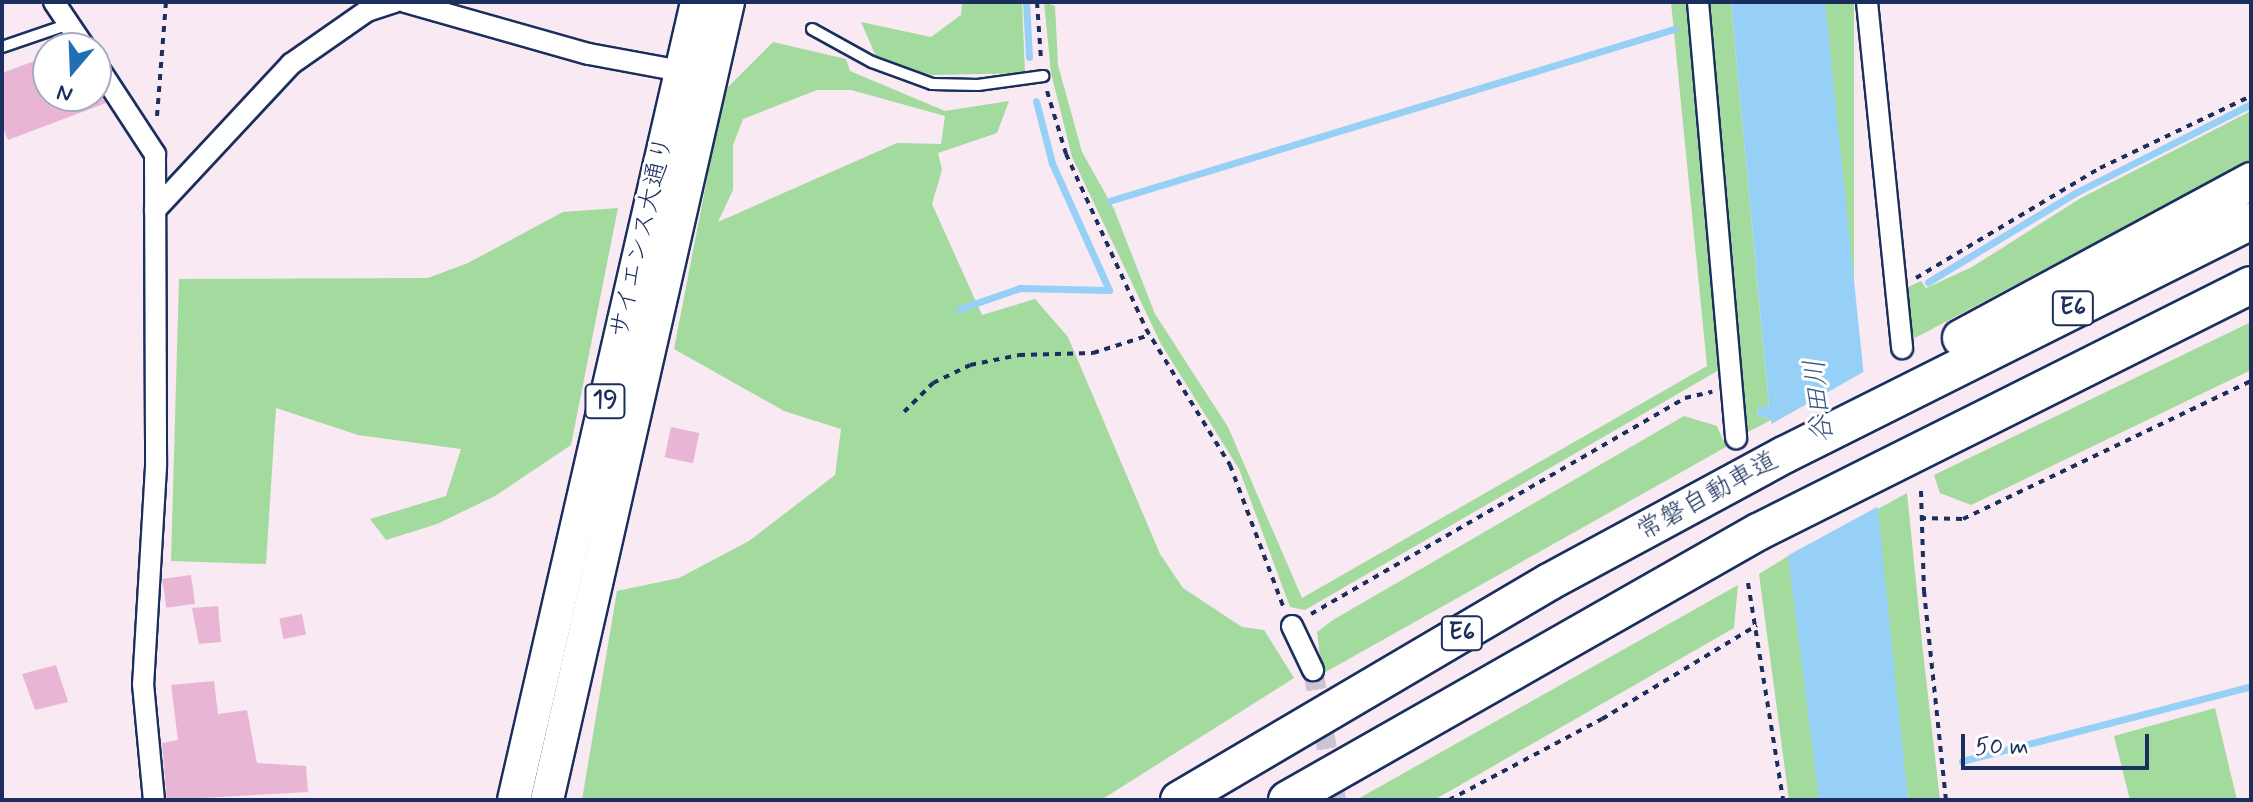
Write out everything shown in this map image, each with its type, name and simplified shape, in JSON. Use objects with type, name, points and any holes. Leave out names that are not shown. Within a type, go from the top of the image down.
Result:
[{"type":"highway","points":[[1898,373],[2251,181]]},
{"type":"highway","name":"E6","points":[[1898,373],[2251,221]]},
{"type":"highway","name":"E6","points":[[1287,800],[1758,532],[1901,457],[2251,285]]},
{"type":"highway","name":"常磐自動車道","points":[[1179,800],[1549,582],[1784,455],[1898,373]]},
{"type":"main road","name":"サイエンス大通り","points":[[514,800],[697,2]]},
{"type":"main road","name":"サイエンス大通り","points":[[547,800],[728,2]]},
{"type":"street","points":[[54,2],[74,32]]},
{"type":"street","points":[[155,210],[291,64],[367,11],[395,2]]},
{"type":"street","points":[[405,2],[589,54],[681,71]]},
{"type":"street","points":[[1698,2],[1736,438]]},
{"type":"street","points":[[1867,2],[1898,373]]},
{"type":"street","points":[[112,88],[155,154],[156,467],[143,684],[154,800]]},
{"type":"street","points":[[1292,626],[1313,670]]},
{"type":"lane","points":[[2,47],[69,24]]},
{"type":"lane","points":[[812,29],[872,62],[932,84],[978,85],[1043,76]]},
{"type":"path","points":[[155,154],[166,2]]},
{"type":"path","points":[[1037,2],[1043,76],[1066,154],[1150,335],[1230,465],[1292,626],[1685,398],[1732,388]]},
{"type":"path","points":[[1892,291],[2100,168],[2251,96]]},
{"type":"path","points":[[904,412],[933,383],[970,365],[1019,355],[1093,353],[1150,335]]},
{"type":"path","points":[[1920,518],[1963,519],[2251,381]]},
{"type":"path","points":[[1921,491],[1920,518],[1946,800]]},
{"type":"path","points":[[1748,583],[1783,800]]},
{"type":"path","points":[[1449,800],[1602,719],[1757,625]]},
{"type":"green space","points":[[962,2],[1022,2],[1025,73],[931,75],[878,61],[861,22],[931,37],[961,15]]},
{"type":"green space","points":[[1044,2],[1055,6],[1058,65],[1082,152],[1114,209],[1155,314],[1228,427],[1302,598],[1707,366],[1671,2],[1687,2],[1719,370],[1305,610],[1290,607],[1239,469],[1161,344],[1072,157],[1051,73]]},
{"type":"green space","points":[[1706,2],[1731,2],[1769,407],[1758,408],[1757,415],[1771,420],[1744,434]]},
{"type":"green space","points":[[1825,2],[1854,2],[1854,369],[1825,369]]},
{"type":"green space","points":[[773,42],[846,59],[850,71],[945,111],[1009,101],[997,133],[938,153],[942,170],[932,204],[982,315],[1035,299],[1068,337],[1160,554],[1183,588],[1242,627],[1264,630],[1294,678],[1101,800],[582,800],[617,591],[679,578],[749,541],[835,475],[841,429],[784,411],[674,349],[724,91]],"holes":[[[817,90],[851,90],[945,116],[941,144],[897,143],[718,222],[733,190],[733,145],[743,119]]]},
{"type":"green space","points":[[2251,111],[2251,160],[1915,338],[1901,320],[1906,288],[1921,281],[1926,288],[1972,267],[2081,198]]},
{"type":"green space","points":[[618,208],[571,445],[495,496],[437,524],[386,540],[370,519],[446,496],[461,449],[358,435],[276,408],[266,564],[171,561],[179,279],[428,278],[468,263],[563,212]]},
{"type":"green space","points":[[2251,322],[2251,370],[1971,505],[1940,493],[1934,475]]},
{"type":"green space","points":[[1684,416],[1717,426],[1726,447],[1322,674],[1317,632],[1333,620]]},
{"type":"green space","points":[[1907,493],[1940,800],[1908,800],[1876,510]]},
{"type":"green space","points":[[1791,554],[1819,800],[1789,800],[1759,574]]},
{"type":"green space","points":[[1738,585],[1734,628],[1434,800],[1356,800]]},
{"type":"green space","points":[[2215,708],[2237,800],[2130,800],[2114,736]]},
{"type":"water","name":"谷田川","points":[[1731,2],[1825,2],[1908,800],[1819,800],[1771,420],[1757,415],[1758,408],[1769,406]]},
{"type":"pier","points":[[1865,371],[1879,506],[1787,556],[1768,426]]},
{"type":"building","points":[[32,62],[32,112],[82,112],[8,140],[2,125],[2,73]]},
{"type":"building","points":[[671,427],[699,433],[693,463],[665,457]]},
{"type":"building","points":[[191,575],[195,604],[166,608],[162,579]]},
{"type":"building","points":[[218,606],[221,642],[199,644],[192,608]]},
{"type":"building","points":[[302,614],[306,635],[283,639],[279,618]]},
{"type":"building","points":[[56,665],[68,702],[35,710],[22,674]]},
{"type":"building","points":[[214,681],[218,714],[247,710],[257,763],[306,766],[308,792],[167,800],[162,743],[178,740],[171,685]]},
{"type":"waterway","points":[[1026,2],[1029,57]]},
{"type":"waterway","points":[[1109,201],[1674,29]]},
{"type":"waterway","points":[[959,309],[1020,288],[1109,290],[1052,163],[1036,101]]},
{"type":"waterway","points":[[1928,282],[2075,193],[2251,104]]},
{"type":"waterway","points":[[1962,761],[2251,686]]},
{"type":"tunnel","points":[[1313,670],[1336,800]]}]
